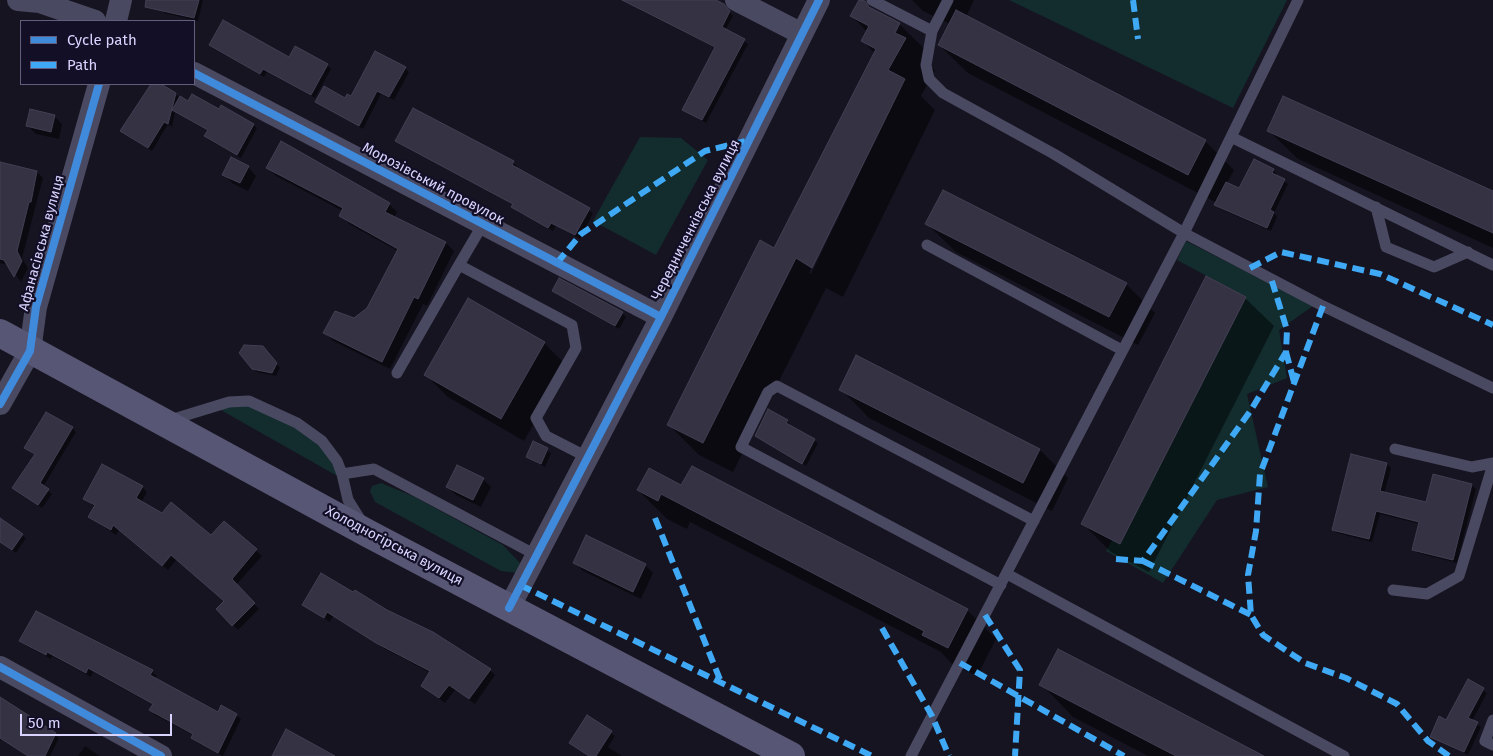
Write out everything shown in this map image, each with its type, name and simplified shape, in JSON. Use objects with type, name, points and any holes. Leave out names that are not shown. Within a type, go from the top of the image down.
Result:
[{"type":"main road","name":"Холодногірська вулиця","points":[[0,333],[369,534],[791,756]]},
{"type":"street","points":[[18,0],[40,2],[92,20]]},
{"type":"street","points":[[116,20],[121,0]]},
{"type":"street","points":[[736,0],[802,34]]},
{"type":"street","name":"Чередниченківська вулиця","points":[[509,608],[661,317],[819,0]]},
{"type":"street","name":"Морозівський провулок","points":[[195,74],[661,317]]},
{"type":"street","name":"Афанасівська вулиця","points":[[0,404],[30,351],[36,307],[99,85]]},
{"type":"street","points":[[0,667],[161,756]]},
{"type":"lane","points":[[872,0],[932,31]]},
{"type":"lane","points":[[948,0],[932,31],[926,65],[929,79],[943,93],[1054,154],[1184,233],[1323,306],[1493,388]]},
{"type":"lane","points":[[911,756],[1184,233],[1298,0]]},
{"type":"lane","points":[[1231,137],[1493,264]]},
{"type":"lane","points":[[1376,207],[1386,247],[1434,267],[1468,252]]},
{"type":"lane","points":[[398,373],[483,224]]},
{"type":"lane","points":[[927,245],[1122,350]]},
{"type":"lane","points":[[459,265],[572,325],[576,348],[536,418],[546,436],[587,457]]},
{"type":"lane","points":[[1001,585],[741,447],[768,392],[777,386],[1034,521]]},
{"type":"lane","points":[[164,423],[229,402],[249,401],[297,423],[322,441],[337,461],[348,500],[369,534]]},
{"type":"lane","points":[[1393,590],[1427,594],[1459,576],[1493,463],[1472,467],[1395,449]]},
{"type":"lane","points":[[342,474],[374,469],[536,555]]},
{"type":"lane","points":[[1007,574],[1344,756]]},
{"type":"lane","points":[[1493,720],[1485,741],[1493,745]]},
{"type":"green space","points":[[1009,0],[1287,0],[1233,108]]},
{"type":"green space","points":[[640,137],[681,138],[708,160],[656,255],[593,221]]},
{"type":"green space","points":[[1186,241],[1313,306],[1279,330],[1287,378],[1247,394],[1268,487],[1217,500],[1163,583],[1106,551],[1246,297],[1177,260]]},
{"type":"green space","points":[[251,403],[319,439],[339,477],[219,409]]},
{"type":"green space","points":[[381,483],[415,497],[503,545],[520,563],[518,573],[501,571],[375,502],[370,491],[372,486]]},
{"type":"building","points":[[146,0],[199,0],[194,18],[145,7]]},
{"type":"building","points":[[622,0],[716,0],[724,4],[730,11],[722,27],[745,39],[702,120],[682,110],[715,47]]},
{"type":"building","points":[[859,0],[865,1],[869,7],[900,23],[895,33],[906,38],[888,70],[905,79],[812,268],[796,258],[703,443],[667,425],[760,240],[774,248],[876,49],[861,41],[869,26],[850,16]]},
{"type":"building","points":[[956,10],[1206,140],[1188,175],[938,45]]},
{"type":"building","points":[[223,20],[289,57],[295,46],[328,64],[311,95],[263,69],[260,74],[209,45]]},
{"type":"building","points":[[375,51],[406,67],[389,97],[377,91],[359,126],[315,102],[324,86],[345,98],[347,94],[351,96]]},
{"type":"building","points":[[150,85],[163,85],[176,93],[168,124],[164,122],[148,148],[120,131]]},
{"type":"building","points":[[192,94],[219,109],[221,105],[254,124],[237,155],[204,136],[208,130],[172,110],[180,96],[188,101]]},
{"type":"building","points":[[1283,96],[1493,191],[1493,233],[1267,131]]},
{"type":"building","points":[[413,108],[514,161],[512,165],[590,208],[575,235],[551,223],[548,228],[511,207],[513,204],[395,141]]},
{"type":"building","points":[[30,109],[55,115],[51,132],[26,126]]},
{"type":"building","points":[[281,141],[390,203],[385,212],[446,242],[418,299],[414,297],[382,362],[323,333],[335,311],[354,318],[367,308],[398,249],[339,216],[343,208],[266,168]]},
{"type":"building","points":[[231,157],[249,166],[240,183],[222,175]]},
{"type":"building","points":[[1254,159],[1274,169],[1272,173],[1285,179],[1270,210],[1274,212],[1267,228],[1214,205],[1226,182],[1239,188]]},
{"type":"building","points":[[0,162],[37,171],[31,202],[29,202],[17,251],[22,261],[14,277],[4,260],[0,259]]},
{"type":"building","points":[[943,190],[1127,283],[1109,317],[925,224]]},
{"type":"building","points":[[1206,276],[1246,297],[1120,544],[1081,524]]},
{"type":"building","points":[[559,278],[623,312],[615,326],[552,291]]},
{"type":"building","points":[[468,298],[545,342],[501,419],[424,375]]},
{"type":"building","points":[[244,345],[263,346],[277,363],[272,373],[252,369],[239,353]]},
{"type":"building","points":[[856,355],[1040,449],[1023,483],[839,390]]},
{"type":"building","points":[[768,409],[788,420],[786,423],[815,439],[802,464],[755,436]]},
{"type":"building","points":[[46,412],[73,427],[40,483],[49,489],[38,505],[12,488],[35,454],[24,448]]},
{"type":"building","points":[[533,441],[548,448],[541,464],[526,457]]},
{"type":"building","points":[[1351,454],[1387,463],[1380,491],[1426,502],[1433,474],[1472,484],[1453,560],[1412,550],[1419,522],[1376,511],[1369,539],[1332,530]]},
{"type":"building","points":[[102,464],[143,486],[136,498],[162,513],[171,502],[211,535],[224,521],[257,549],[232,579],[255,603],[232,626],[216,609],[224,601],[171,555],[162,566],[113,525],[111,530],[88,517],[95,505],[83,499]]},
{"type":"building","points":[[457,465],[484,478],[473,500],[446,487]]},
{"type":"building","points":[[692,466],[968,609],[948,648],[922,635],[924,631],[661,494],[658,501],[637,490],[649,468],[681,485]]},
{"type":"building","points":[[0,518],[23,534],[12,550],[0,542]]},
{"type":"building","points":[[586,535],[646,564],[633,592],[573,563]]},
{"type":"building","points":[[321,573],[353,592],[355,590],[387,610],[433,632],[491,669],[469,699],[449,685],[439,698],[421,686],[430,671],[376,643],[327,612],[324,618],[302,605]]},
{"type":"building","points":[[36,611],[153,670],[150,675],[218,712],[221,705],[237,714],[218,753],[191,738],[193,734],[149,710],[153,704],[88,668],[86,673],[47,652],[46,655],[19,641]]},
{"type":"building","points":[[1058,649],[1264,756],[1176,756],[1039,685]]},
{"type":"building","points":[[1468,679],[1484,688],[1468,718],[1478,722],[1464,752],[1430,737],[1439,716],[1446,720]]},
{"type":"building","points":[[0,697],[56,733],[45,756],[28,756],[0,738]]},
{"type":"building","points":[[587,715],[612,731],[596,756],[589,756],[569,743]]},
{"type":"building","points":[[286,729],[335,756],[272,756]]},
{"type":"marked path","points":[[1133,0],[1138,39]]},
{"type":"marked path","points":[[557,263],[581,234],[705,151],[750,140]]},
{"type":"marked path","points":[[1250,268],[1281,252],[1380,274],[1493,325]]},
{"type":"marked path","points":[[1116,559],[1143,561],[1251,410],[1286,352],[1287,330],[1271,278]]},
{"type":"marked path","points":[[1323,306],[1260,474],[1256,531],[1248,575],[1251,615],[1263,635],[1305,663],[1346,678],[1397,704],[1428,741],[1449,756]]},
{"type":"marked path","points":[[1286,352],[1294,382]]},
{"type":"marked path","points":[[655,518],[721,682]]},
{"type":"marked path","points":[[1143,561],[1251,615]]},
{"type":"marked path","points":[[520,585],[872,756]]},
{"type":"marked path","points":[[985,615],[1020,670],[1015,756]]},
{"type":"marked path","points":[[882,628],[932,716],[949,756]]},
{"type":"marked path","points":[[960,663],[1124,756]]},
{"type":"cycle path","points":[[509,608],[661,317],[819,0]]},
{"type":"cycle path","points":[[195,74],[661,317]]},
{"type":"cycle path","points":[[0,404],[30,351],[36,307],[99,85]]},
{"type":"cycle path","points":[[0,667],[161,756]]}]
